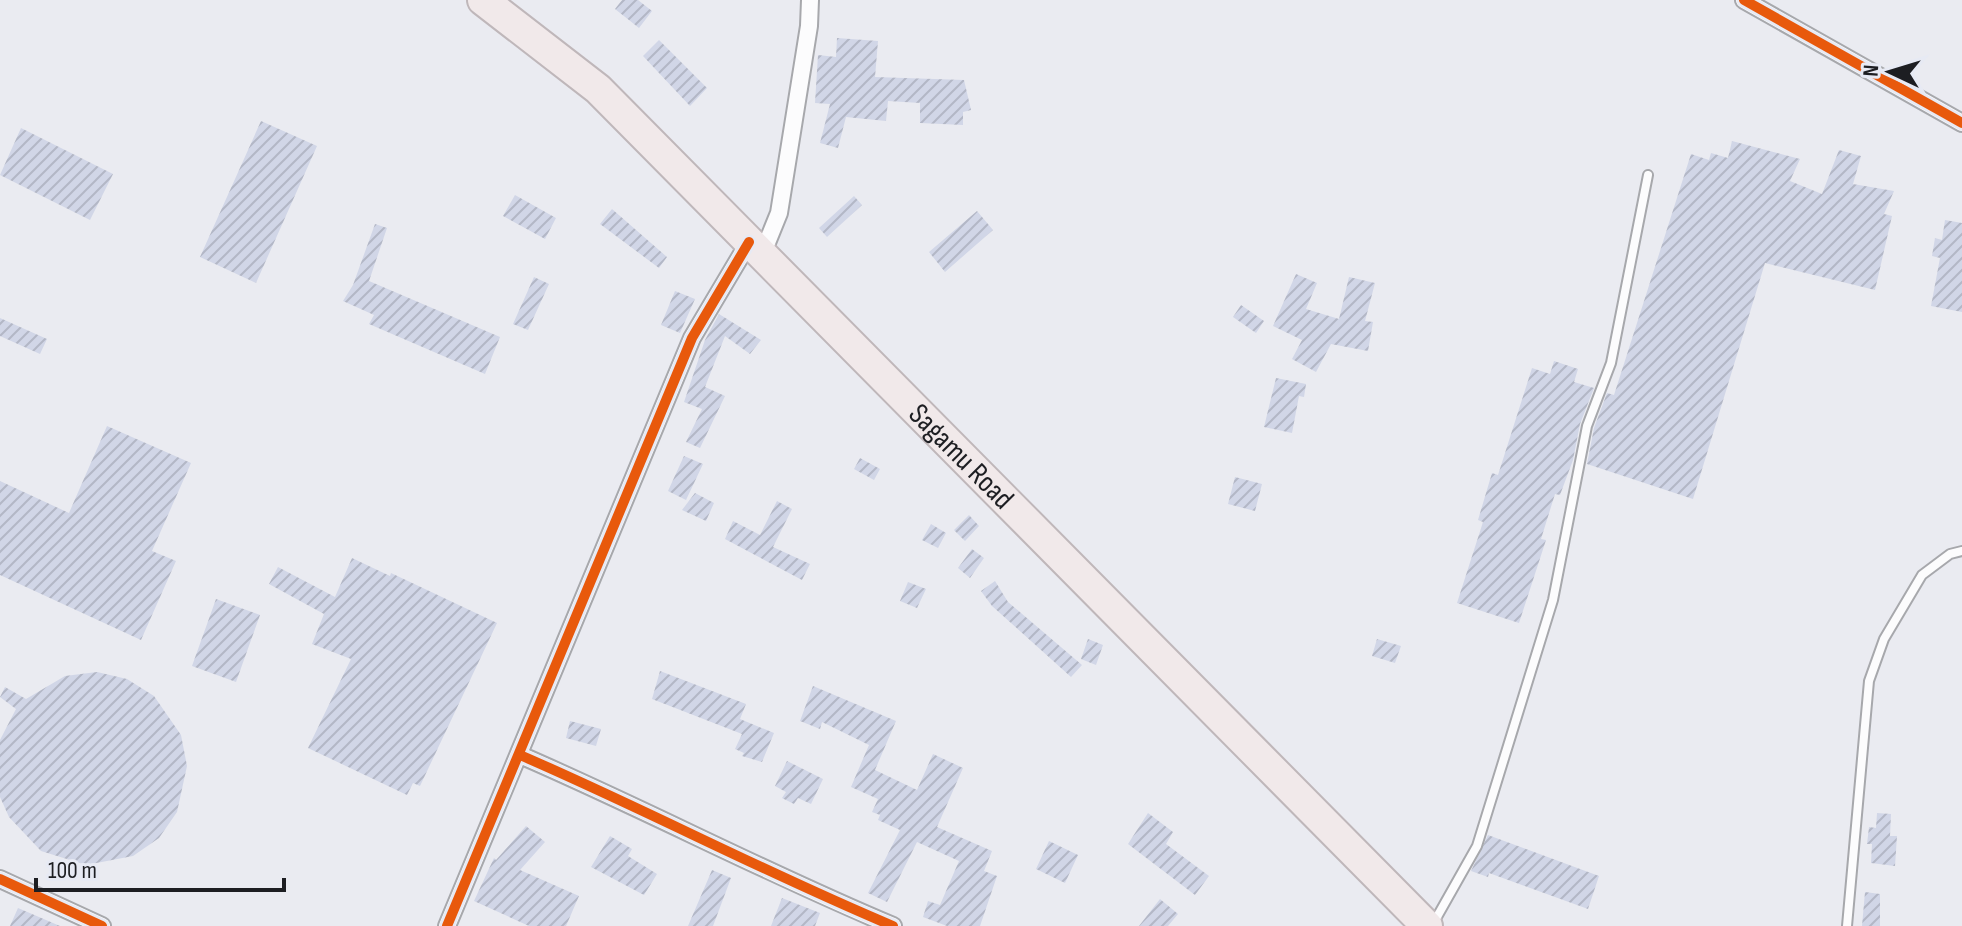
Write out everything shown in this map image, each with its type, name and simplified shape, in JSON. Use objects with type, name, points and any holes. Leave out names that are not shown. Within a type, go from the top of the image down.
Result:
[{"type":"highway","name":"Sagamu Road","points":[[483,0],[598,89],[1429,926]]},
{"type":"street","points":[[447,926],[692,338],[779,213],[810,0]]},
{"type":"street","points":[[1744,0],[1962,123]]},
{"type":"street","points":[[520,755],[634,805],[745,863],[893,926]]},
{"type":"street","points":[[0,879],[102,926]]},
{"type":"lane","points":[[1429,926],[1477,846],[1553,600],[1587,426],[1611,363],[1648,175]]},
{"type":"lane","points":[[1847,926],[1869,681],[1884,639],[1922,575],[1950,554],[1962,551]]},
{"type":"building","points":[[622,0],[638,0],[652,11],[639,28],[615,9]]},
{"type":"building","points":[[837,38],[878,41],[875,77],[964,80],[971,110],[963,112],[963,125],[920,123],[920,103],[888,101],[886,121],[846,117],[838,148],[820,143],[830,104],[815,103],[818,55],[836,57]]},
{"type":"building","points":[[659,40],[707,88],[690,106],[643,56]]},
{"type":"building","points":[[261,121],[317,146],[256,283],[200,257]]},
{"type":"building","points":[[21,128],[113,174],[90,220],[0,175]]},
{"type":"building","points":[[1732,141],[1800,159],[1790,181],[1822,194],[1839,150],[1861,156],[1853,184],[1894,191],[1884,214],[1892,216],[1875,290],[1765,263],[1693,499],[1587,464],[1594,428],[1607,393],[1614,395],[1691,154],[1709,160],[1711,153],[1728,158]]},
{"type":"building","points":[[515,195],[556,218],[545,239],[503,216]]},
{"type":"building","points":[[854,196],[862,205],[827,237],[819,228]]},
{"type":"building","points":[[612,209],[667,257],[659,268],[600,224]]},
{"type":"building","points":[[977,211],[993,230],[945,272],[929,252]]},
{"type":"building","points":[[1945,220],[1962,223],[1962,312],[1931,306],[1940,258],[1932,256],[1935,238],[1942,240]]},
{"type":"building","points":[[375,224],[387,228],[369,281],[500,337],[485,374],[369,324],[374,315],[343,301],[353,285]]},
{"type":"building","points":[[1296,274],[1317,283],[1306,309],[1339,319],[1349,277],[1375,283],[1365,321],[1373,322],[1368,351],[1331,344],[1316,372],[1292,359],[1302,340],[1273,326]]},
{"type":"building","points":[[534,277],[549,284],[528,330],[513,324]]},
{"type":"building","points":[[675,291],[695,299],[680,333],[661,325]]},
{"type":"building","points":[[1241,305],[1264,321],[1256,333],[1233,317]]},
{"type":"building","points":[[719,314],[761,340],[750,354],[725,336],[705,387],[725,396],[700,448],[686,442],[702,409],[684,402],[705,340]]},
{"type":"building","points":[[0,318],[47,339],[40,354],[0,336]]},
{"type":"building","points":[[1554,361],[1578,369],[1574,382],[1594,388],[1580,424],[1573,460],[1560,495],[1555,494],[1541,539],[1546,540],[1519,623],[1457,603],[1483,522],[1478,520],[1492,473],[1498,475],[1532,368],[1550,374]]},
{"type":"building","points":[[1276,378],[1306,384],[1304,397],[1299,396],[1292,433],[1264,427]]},
{"type":"building","points":[[107,426],[191,463],[152,551],[176,561],[141,640],[0,575],[0,481],[69,513]]},
{"type":"building","points":[[684,456],[703,464],[686,500],[668,491]]},
{"type":"building","points":[[860,458],[880,469],[874,480],[854,469]]},
{"type":"building","points":[[1235,477],[1262,484],[1255,511],[1228,504]]},
{"type":"building","points":[[695,493],[714,503],[706,521],[682,510]]},
{"type":"building","points":[[777,501],[792,509],[773,547],[810,564],[802,580],[725,539],[733,521],[760,535]]},
{"type":"building","points":[[969,515],[979,526],[965,541],[954,530]]},
{"type":"building","points":[[931,524],[946,533],[938,548],[922,540]]},
{"type":"building","points":[[972,549],[984,558],[970,578],[958,568]]},
{"type":"building","points":[[352,558],[497,623],[420,786],[413,783],[407,795],[308,748],[351,659],[312,644],[324,614],[269,584],[278,567],[335,597]]},
{"type":"building","points":[[995,581],[1008,602],[1082,665],[1071,677],[992,606],[981,591]]},
{"type":"building","points":[[908,582],[926,589],[917,608],[900,601]]},
{"type":"building","points":[[216,599],[260,615],[236,682],[192,666]]},
{"type":"building","points":[[1088,639],[1103,645],[1096,665],[1081,659]]},
{"type":"building","points":[[1377,639],[1401,646],[1395,663],[1372,656]]},
{"type":"building","points":[[660,671],[746,704],[740,719],[774,733],[762,762],[742,756],[744,753],[735,749],[742,734],[652,699]]},
{"type":"building","points":[[97,672],[127,679],[154,696],[181,735],[187,766],[177,812],[159,838],[133,856],[86,865],[41,851],[9,817],[0,797],[0,740],[16,709],[0,697],[5,687],[26,699],[65,676]]},
{"type":"building","points":[[813,686],[896,721],[875,770],[917,790],[933,754],[963,768],[937,827],[992,851],[984,871],[997,876],[980,926],[947,926],[923,917],[928,901],[940,905],[959,861],[917,842],[887,902],[868,893],[900,830],[878,820],[880,815],[872,812],[878,799],[851,787],[869,745],[822,722],[820,729],[800,721]]},
{"type":"building","points":[[570,721],[601,729],[596,746],[566,738]]},
{"type":"building","points":[[787,761],[823,779],[811,804],[798,798],[794,804],[782,798],[786,792],[775,786]]},
{"type":"building","points":[[1148,813],[1173,832],[1166,844],[1209,876],[1195,895],[1128,844]]},
{"type":"building","points":[[1877,813],[1891,814],[1890,836],[1897,836],[1895,866],[1871,863],[1872,844],[1867,844],[1869,827],[1876,828]]},
{"type":"building","points":[[526,826],[545,842],[520,870],[579,896],[566,926],[529,926],[474,901],[494,858],[496,860]]},
{"type":"building","points":[[1488,835],[1599,876],[1588,909],[1489,873],[1488,877],[1471,871]]},
{"type":"building","points":[[610,836],[632,849],[628,856],[657,874],[644,895],[591,867]]},
{"type":"building","points":[[1049,841],[1078,855],[1065,883],[1036,869]]},
{"type":"building","points":[[712,870],[731,878],[713,926],[688,926]]},
{"type":"building","points":[[1865,892],[1880,894],[1880,926],[1862,926]]},
{"type":"building","points":[[782,898],[820,913],[815,926],[771,926]]},
{"type":"building","points":[[1160,899],[1178,914],[1168,926],[1139,926]]},
{"type":"building","points":[[18,908],[60,926],[10,926]]},
{"type":"cycle path","points":[[1744,0],[1962,123]]},
{"type":"cycle path","points":[[447,926],[692,338],[749,242]]},
{"type":"cycle path","points":[[520,755],[893,926]]},
{"type":"cycle path","points":[[0,879],[102,926]]}]
